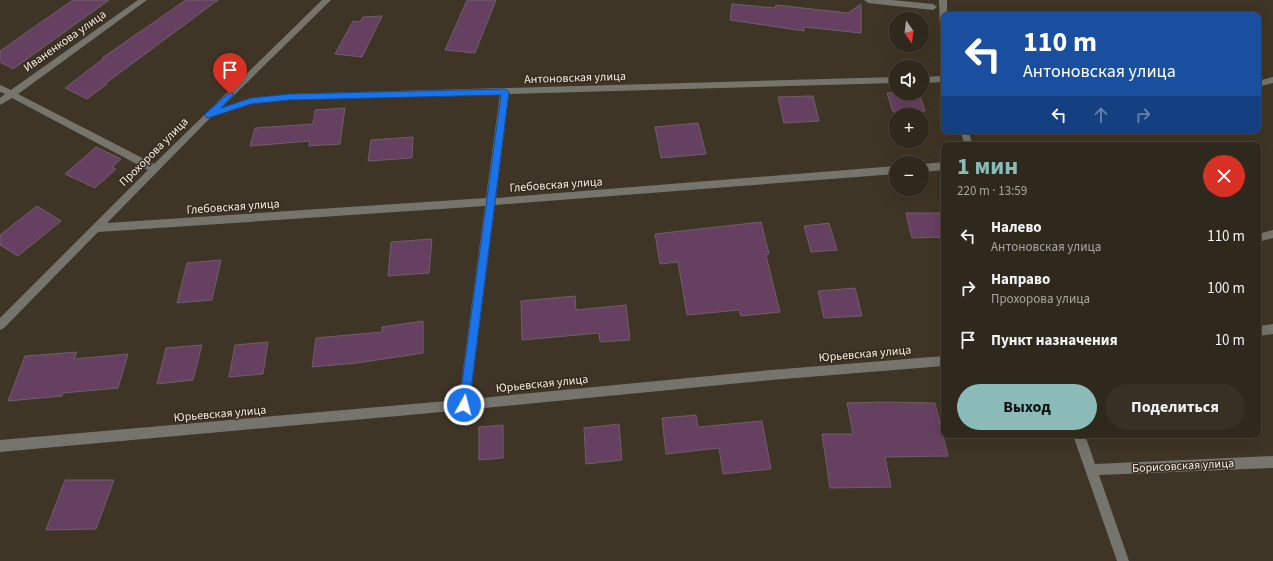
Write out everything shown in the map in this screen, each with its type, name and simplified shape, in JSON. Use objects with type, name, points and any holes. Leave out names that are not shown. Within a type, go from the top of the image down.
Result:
[{"type":"street","name":"Иваненкова улица","points":[[0,102],[143,0]]},
{"type":"street","name":"Прохорова улица","points":[[0,325],[98,228],[208,115],[327,0]]},
{"type":"street","points":[[868,0],[933,7]]},
{"type":"street","points":[[943,0],[943,12]]},
{"type":"street","points":[[929,80],[941,79]]},
{"type":"street","name":"Антоновская улица","points":[[208,115],[251,101],[290,97],[889,80]]},
{"type":"street","points":[[1261,83],[1273,80]]},
{"type":"street","points":[[0,88],[155,169]]},
{"type":"street","points":[[464,405],[505,92]]},
{"type":"street","points":[[929,167],[941,166]]},
{"type":"street","name":"Глебовская улица","points":[[98,228],[490,202],[889,171]]},
{"type":"street","points":[[1261,237],[1273,234]]},
{"type":"street","points":[[1261,331],[1273,329]]},
{"type":"street","name":"Юрьевская улица","points":[[0,446],[464,405],[770,375],[941,361]]},
{"type":"street","points":[[1080,438],[1123,561]]},
{"type":"street","name":"Борисовская улица","points":[[1092,470],[1273,462]]},
{"type":"building","points":[[73,0],[109,0],[13,69],[0,62],[0,51]]},
{"type":"building","points":[[186,0],[218,0],[106,83],[107,84],[87,99],[65,88],[103,59],[102,58]]},
{"type":"building","points":[[467,0],[496,0],[475,53],[445,50]]},
{"type":"building","points":[[732,4],[775,8],[776,5],[848,13],[861,4],[861,33],[804,27],[804,31],[730,20]]},
{"type":"building","points":[[382,16],[362,57],[335,54],[353,21],[360,22],[363,17]]},
{"type":"building","points":[[813,96],[819,121],[784,123],[778,97]]},
{"type":"building","points":[[889,100],[921,100],[924,108],[892,108]]},
{"type":"building","points":[[345,108],[340,144],[309,146],[310,141],[250,146],[255,128],[313,124],[315,110]]},
{"type":"building","points":[[698,123],[706,154],[661,158],[655,127]]},
{"type":"building","points":[[413,137],[412,158],[368,161],[371,140]]},
{"type":"building","points":[[96,147],[121,159],[112,167],[116,169],[95,188],[65,174]]},
{"type":"building","points":[[37,206],[61,221],[18,256],[0,245],[0,235]]},
{"type":"building","points":[[906,213],[941,213],[941,237],[912,238]]},
{"type":"building","points":[[761,222],[769,254],[766,255],[780,312],[741,316],[739,310],[687,315],[678,262],[660,264],[655,234]]},
{"type":"building","points":[[829,223],[837,250],[811,252],[804,226]]},
{"type":"building","points":[[432,239],[429,273],[388,276],[391,242]]},
{"type":"building","points":[[221,260],[212,300],[177,303],[187,263]]},
{"type":"building","points":[[855,288],[862,316],[824,318],[818,291]]},
{"type":"building","points":[[575,296],[576,310],[626,305],[630,340],[600,342],[599,333],[522,340],[521,301]]},
{"type":"building","points":[[423,321],[423,353],[357,363],[312,367],[316,338],[382,332],[382,327]]},
{"type":"building","points":[[268,342],[263,374],[229,377],[235,345]]},
{"type":"building","points":[[202,345],[193,380],[157,384],[166,348]]},
{"type":"building","points":[[77,352],[74,359],[128,354],[118,388],[63,393],[62,396],[8,401],[25,356]]},
{"type":"building","points":[[847,403],[935,403],[941,427],[941,438],[944,438],[948,456],[885,457],[891,487],[830,488],[822,434],[853,434]]},
{"type":"building","points":[[696,415],[698,427],[762,421],[771,469],[723,474],[719,448],[666,454],[662,418]]},
{"type":"building","points":[[619,424],[622,460],[586,464],[584,428]]},
{"type":"building","points":[[503,425],[503,458],[479,460],[479,427]]},
{"type":"building","points":[[65,480],[114,480],[96,529],[46,530]]},
{"type":"route","points":[[230,94],[208,115],[251,101],[290,97],[505,92],[464,405]]}]
